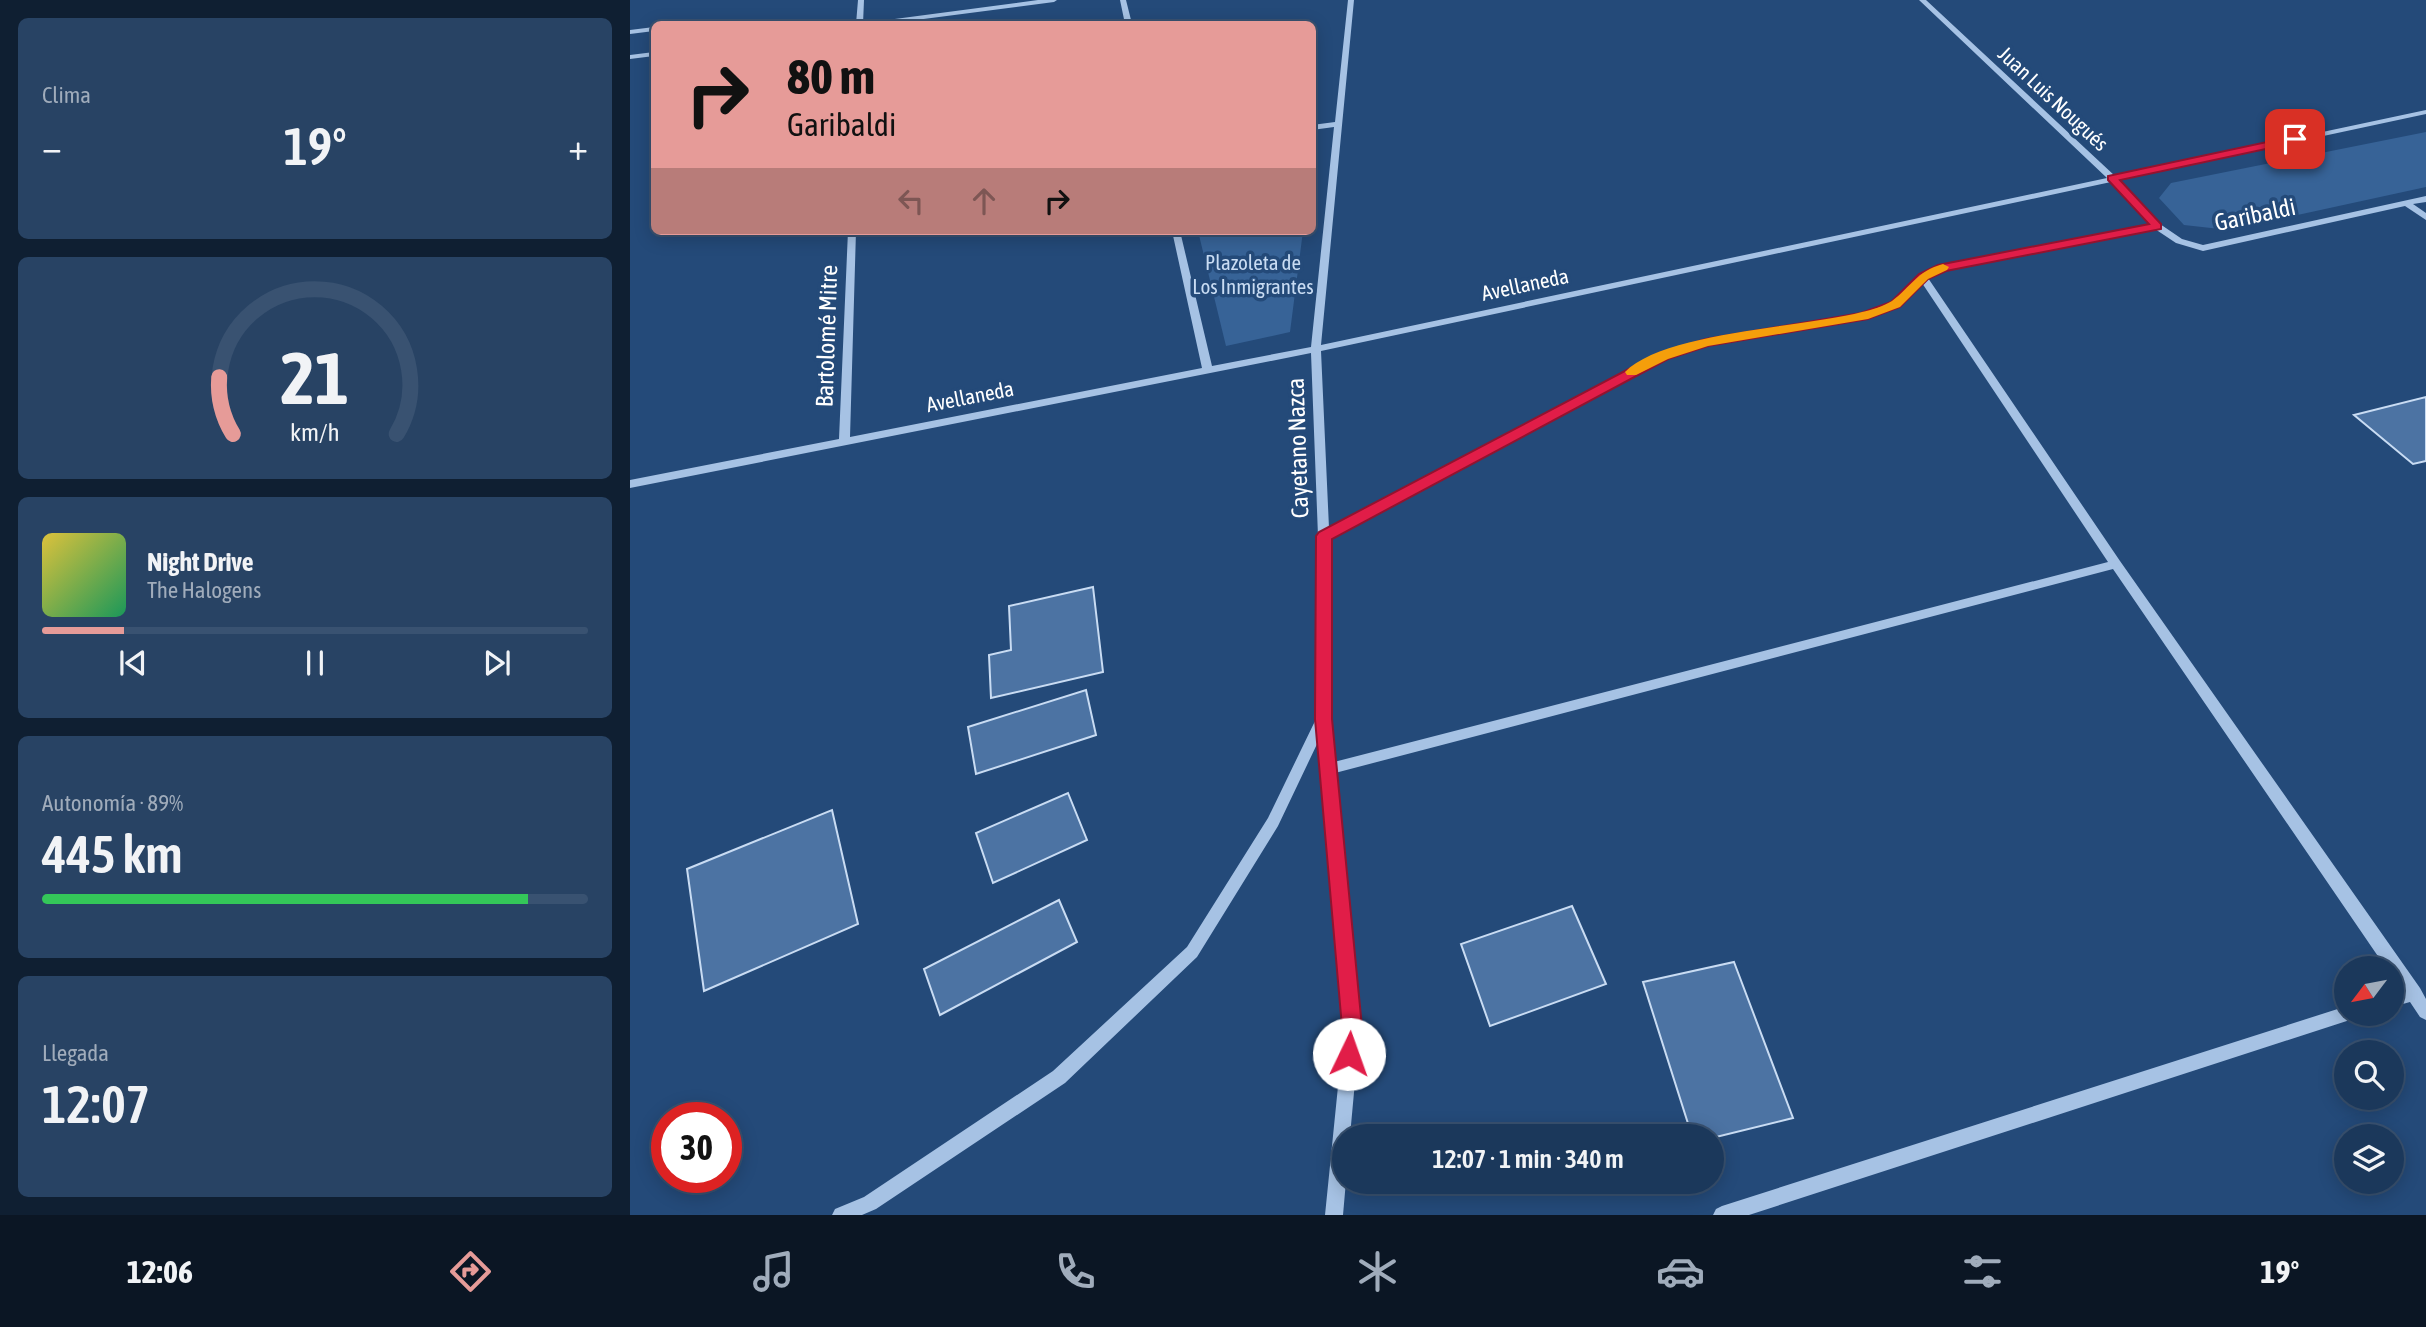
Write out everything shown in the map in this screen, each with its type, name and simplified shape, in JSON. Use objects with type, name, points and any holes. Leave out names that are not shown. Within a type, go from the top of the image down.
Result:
[{"type":"street","points":[[860,21],[861,0]]},
{"type":"street","points":[[895,21],[1054,0]]},
{"type":"street","points":[[1123,0],[1128,21]]},
{"type":"street","name":"Cayetano Nazca","points":[[1334,1215],[1352,1027],[1323,719],[1324,536],[1316,349],[1351,0]]},
{"type":"street","name":"Juan Luis Nougués","points":[[1922,0],[2112,178],[2157,226]]},
{"type":"street","points":[[630,32],[651,29]]},
{"type":"street","points":[[630,57],[651,54]]},
{"type":"street","name":"Avellaneda","points":[[630,484],[1316,349],[2426,111]]},
{"type":"street","points":[[1316,127],[1338,124]]},
{"type":"street","name":"Garibaldi","points":[[2157,226],[2179,241],[2203,248],[2426,199]]},
{"type":"street","points":[[2407,204],[2426,218]]},
{"type":"street","points":[[1324,536],[1663,356],[1706,343],[1864,316],[1895,305],[1923,277],[1942,268],[2157,226]]},
{"type":"street","name":"Bartolomé Mitre","points":[[844,442],[852,235]]},
{"type":"street","points":[[1177,235],[1208,370]]},
{"type":"street","points":[[1923,277],[2116,564],[2426,1012]]},
{"type":"street","points":[[1327,769],[2116,564]]},
{"type":"street","points":[[841,1215],[870,1203],[1059,1077],[1192,951],[1273,822],[1323,719]]},
{"type":"street","points":[[2404,996],[2414,993]]},
{"type":"street","points":[[1722,1215],[2334,1018]]},
{"type":"green space","points":[[2426,132],[2426,187],[2229,230],[2184,225],[2159,198],[2171,183]]},
{"type":"green space","name":"Plazoleta de Los Inmigrantes","points":[[1199,235],[1302,235],[1290,332],[1226,346]]},
{"type":"building","points":[[2426,397],[2426,461],[2413,464],[2354,415]]},
{"type":"building","points":[[1093,587],[1103,672],[991,698],[989,655],[1011,650],[1009,606]]},
{"type":"building","points":[[1086,690],[1096,735],[976,774],[968,727]]},
{"type":"building","points":[[1068,793],[1087,840],[993,883],[976,833]]},
{"type":"building","points":[[832,810],[858,924],[704,991],[687,869]]},
{"type":"building","points":[[1059,900],[1077,942],[940,1015],[924,969]]},
{"type":"building","points":[[1572,906],[1606,984],[1490,1026],[1461,944]]},
{"type":"building","points":[[1734,962],[1793,1118],[1724,1135],[1724,1124],[1688,1124],[1643,982]]},
{"type":"slow traffic","points":[[1632,372],[1663,356],[1706,343],[1864,316],[1895,305],[1923,277],[1943,267]]},
{"type":"route","points":[[1349,1054],[1352,1027],[1323,719],[1324,536],[1551,418],[1663,356],[1706,343],[1864,316],[1895,305],[1923,277],[1942,268],[2157,226],[2112,178],[2295,139]]}]
